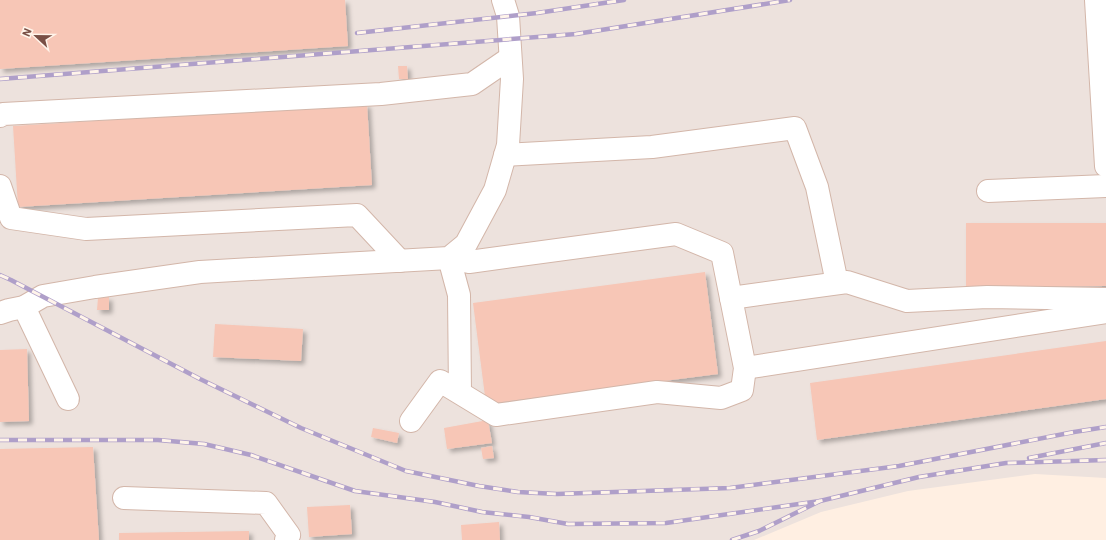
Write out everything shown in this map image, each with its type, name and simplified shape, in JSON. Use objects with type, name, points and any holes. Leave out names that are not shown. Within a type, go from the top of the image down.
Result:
[{"type":"lane","points":[[449,258],[466,244],[495,190],[508,145],[512,79],[508,16],[503,0]]},
{"type":"lane","points":[[1096,0],[1106,166]]},
{"type":"lane","points":[[0,116],[3,114],[381,94],[472,84],[510,58]]},
{"type":"lane","points":[[505,155],[652,147],[795,128],[817,186],[837,283]]},
{"type":"lane","points":[[0,186],[11,218],[86,228],[358,215],[400,261]]},
{"type":"lane","points":[[988,191],[1106,186]]},
{"type":"lane","points":[[0,313],[24,307],[43,296],[200,272],[449,258],[469,262],[676,234],[722,253],[745,368],[742,390],[721,398],[658,392],[496,415],[440,381],[411,421]]},
{"type":"lane","points":[[449,258],[459,295],[460,393]]},
{"type":"lane","points":[[731,298],[847,282],[907,301],[987,297],[1106,299]]},
{"type":"lane","points":[[24,307],[68,399]]},
{"type":"lane","points":[[745,368],[1106,312]]},
{"type":"lane","points":[[124,498],[266,503],[290,535],[286,540]]},
{"type":"shaded area","points":[[0,0],[1106,0],[1106,478],[1035,474],[908,491],[821,512],[754,540],[0,540]]},
{"type":"building","points":[[0,0],[345,0],[348,46],[0,69]]},
{"type":"building","points":[[398,66],[407,66],[408,79],[399,79]]},
{"type":"building","points":[[367,104],[372,185],[18,207],[13,126]]},
{"type":"building","points":[[966,223],[1106,223],[1106,286],[966,287]]},
{"type":"building","points":[[705,272],[718,374],[486,404],[473,303]]},
{"type":"building","points":[[109,297],[109,310],[97,310],[98,298]]},
{"type":"building","points":[[215,324],[303,329],[301,361],[213,357]]},
{"type":"building","points":[[1106,341],[1106,399],[817,440],[810,383]]},
{"type":"building","points":[[27,349],[29,421],[0,422],[0,350]]},
{"type":"building","points":[[488,420],[492,443],[447,449],[444,428]]},
{"type":"building","points":[[373,428],[399,433],[397,443],[371,437]]},
{"type":"building","points":[[492,446],[494,458],[483,459],[481,448]]},
{"type":"building","points":[[93,447],[99,540],[0,540],[0,449]]},
{"type":"building","points":[[350,505],[352,534],[309,537],[307,507]]},
{"type":"building","points":[[499,522],[500,540],[462,540],[461,525]]},
{"type":"building","points":[[249,531],[249,540],[119,540],[119,533]]},
{"type":"railway","points":[[357,33],[537,13],[624,0]]},
{"type":"railway","points":[[0,79],[576,34],[790,0]]},
{"type":"railway","points":[[0,275],[200,379],[301,428],[406,471],[479,486],[518,492],[557,494],[730,488],[899,466],[1106,427]]},
{"type":"railway","points":[[0,440],[158,440],[204,444],[251,455],[355,491],[435,502],[482,512],[529,517],[568,524],[666,523],[820,501]]},
{"type":"railway","points":[[1029,458],[1106,443]]},
{"type":"railway","points":[[732,540],[759,531],[820,501],[919,477],[1006,463],[1106,460]]}]
